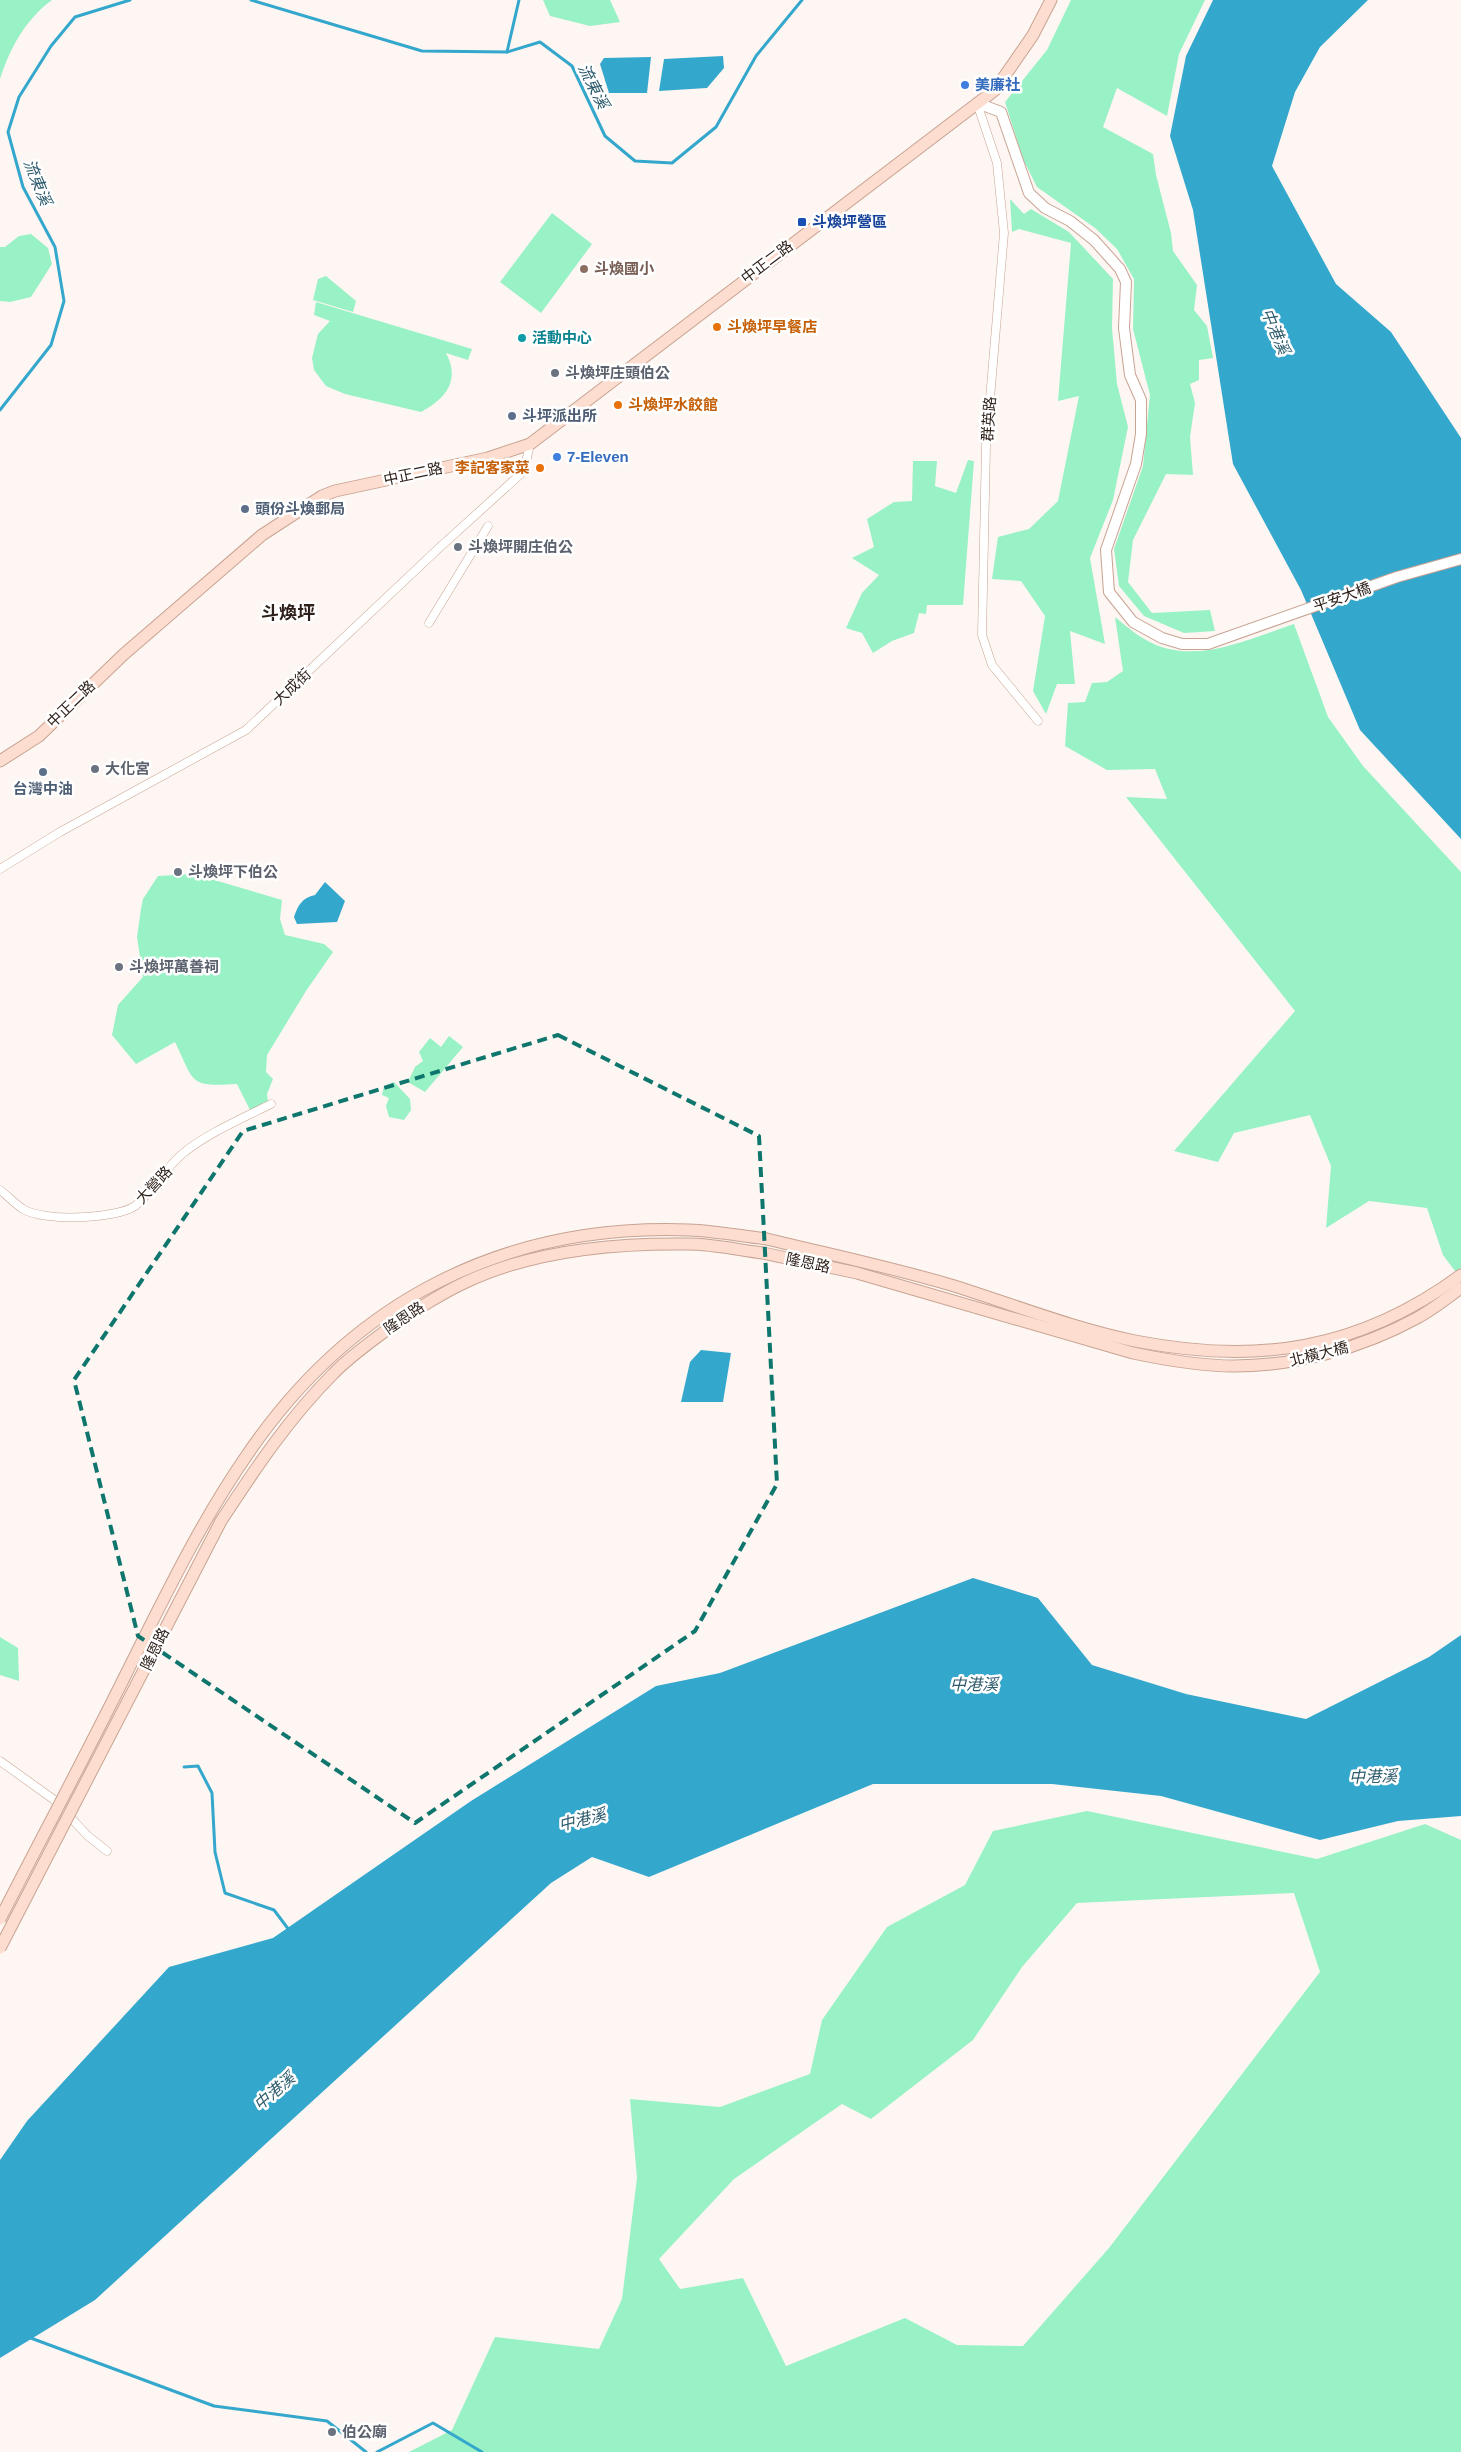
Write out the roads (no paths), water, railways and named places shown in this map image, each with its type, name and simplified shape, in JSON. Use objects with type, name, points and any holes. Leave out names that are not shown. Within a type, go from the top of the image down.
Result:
[{"type":"main road","name":"中正二路","points":[[0,761],[38,736],[123,655],[262,535],[322,496],[335,491],[488,458],[530,444],[995,90],[1033,35],[1051,0]]},
{"type":"main road","name":"隆恩路","points":[[0,1919],[170,1586],[210,1513],[247,1454],[284,1405],[324,1362],[367,1325],[412,1294],[462,1269],[519,1249],[616,1231],[690,1230],[767,1239],[950,1285],[1068,1323],[1135,1341]]},
{"type":"main road","name":"隆恩路","points":[[0,1948],[221,1521],[259,1462],[295,1415],[334,1373],[376,1338],[420,1307],[467,1281],[524,1261],[569,1252],[617,1246],[690,1244],[763,1253],[857,1273],[1132,1353]]},
{"type":"main road","name":"北橫大橋","points":[[1135,1341],[1234,1353],[1288,1350],[1355,1333],[1409,1308],[1461,1274]]},
{"type":"main road","name":"北橫大橋","points":[[1132,1353],[1171,1361],[1234,1366],[1296,1362],[1361,1343],[1417,1318],[1461,1288]]},
{"type":"street","name":"平安大橋","points":[[977,103],[1001,112],[1029,193],[1045,208],[1070,221],[1094,240],[1120,270],[1126,282],[1124,328],[1130,376],[1141,400],[1141,434],[1136,464],[1106,550],[1109,592],[1133,622],[1162,638],[1182,644],[1208,644],[1397,577],[1461,559]]},
{"type":"street","name":"群英路","points":[[977,103],[997,163],[1004,232],[986,446],[982,635],[992,665],[1038,721]]},
{"type":"street","name":"大成街","points":[[0,869],[60,832],[246,730],[439,548],[524,471],[530,444]]},
{"type":"street","points":[[429,623],[488,526]]},
{"type":"street","name":"大營路","points":[[0,1190],[24,1210],[56,1217],[109,1215],[125,1210],[134,1206],[144,1197],[182,1155],[227,1126],[271,1104]]},
{"type":"street","points":[[0,1761],[53,1798],[88,1836],[107,1851]]},
{"type":"water","name":"中港溪","points":[[1213,0],[1368,0],[1320,47],[1295,92],[1272,166],[1336,284],[1391,332],[1461,438],[1461,839],[1360,730],[1301,590],[1233,464],[1193,210],[1170,136],[1186,56]]},
{"type":"water","points":[[723,56],[724,68],[707,88],[659,91],[664,59]]},
{"type":"water","points":[[651,57],[647,93],[609,93],[600,64],[604,58]]},
{"type":"water","points":[[325,882],[345,901],[337,922],[297,924],[294,917],[299,906],[304,900],[315,895]]},
{"type":"water","points":[[701,1350],[731,1353],[723,1402],[681,1402],[690,1362]]},
{"type":"water","name":"中港溪","points":[[973,1578],[1038,1598],[1092,1665],[1186,1694],[1306,1719],[1429,1657],[1461,1635],[1461,1816],[1398,1821],[1320,1840],[1161,1796],[1052,1784],[873,1784],[649,1877],[592,1857],[551,1883],[95,2300],[0,2358],[0,2160],[27,2121],[169,1967],[273,1938],[471,1801],[656,1686],[720,1673]]},
{"type":"waterway","name":"流東溪","points":[[0,410],[51,345],[64,301],[55,247],[23,187],[8,132],[19,97],[51,46],[75,17],[130,0]]},
{"type":"waterway","name":"流東溪","points":[[251,0],[422,51],[507,52],[540,42],[572,66],[605,136],[635,161],[672,163],[716,127],[756,56],[802,0]]},
{"type":"waterway","points":[[507,52],[519,0]]},
{"type":"waterway","points":[[184,1767],[198,1766],[212,1793],[215,1852],[225,1893],[274,1910],[289,1930]]},
{"type":"waterway","points":[[28,2337],[214,2406],[327,2421],[366,2452]]},
{"type":"waterway","points":[[377,2452],[433,2423],[482,2452]]},
{"type":"place","name":"美廉社","points":[[965,85]]},
{"type":"place","name":"斗煥坪營區","points":[[802,222]]},
{"type":"place","name":"斗煥國小","points":[[584,269]]},
{"type":"place","name":"斗煥坪早餐店","points":[[717,327]]},
{"type":"place","name":"活動中心","points":[[522,338]]},
{"type":"place","name":"斗煥坪庄頭伯公","points":[[555,373]]},
{"type":"place","name":"斗煥坪水餃館","points":[[618,405]]},
{"type":"place","name":"斗坪派出所","points":[[512,416]]},
{"type":"place","name":"7-Eleven","points":[[557,457]]},
{"type":"place","name":"李記客家菜","points":[[540,468]]},
{"type":"place","name":"頭份斗煥郵局","points":[[245,509]]},
{"type":"place","name":"斗煥坪開庄伯公","points":[[458,547]]},
{"type":"place","name":"大化宮","points":[[95,769]]},
{"type":"place","name":"台灣中油","points":[[43,772]]},
{"type":"place","name":"斗煥坪下伯公","points":[[178,872]]},
{"type":"place","name":"斗煥坪萬善祠","points":[[119,967]]},
{"type":"place","name":"伯公廟","points":[[332,2432]]},
{"type":"district","name":"斗煥坪","points":[[288,613]]}]
